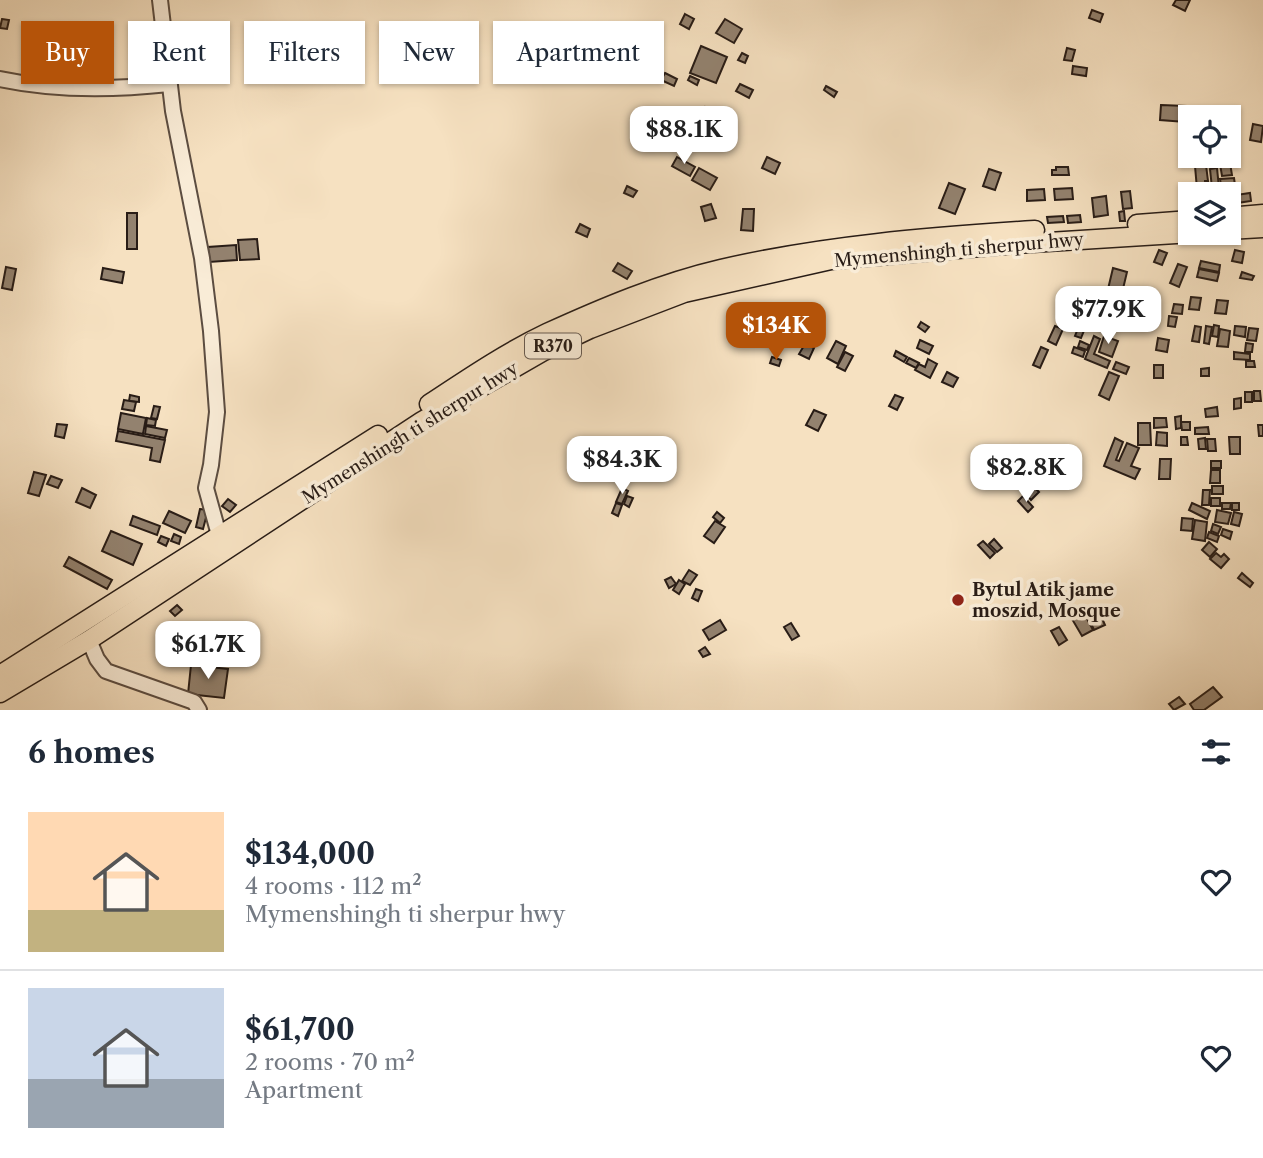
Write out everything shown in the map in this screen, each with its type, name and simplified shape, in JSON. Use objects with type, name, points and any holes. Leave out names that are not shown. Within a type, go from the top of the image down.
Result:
[{"type":"main road","points":[[1241,216],[1263,214]]},
{"type":"main road","name":"Mymenshingh ti sherpur hwy","points":[[0,675],[506,355],[590,315],[671,284],[718,270],[841,247],[940,236],[1178,221]]},
{"type":"main road","points":[[1241,229],[1263,228]]},
{"type":"main road","name":"Mymenshingh ti sherpur hwy","points":[[0,693],[89,640],[463,397],[590,328],[684,293],[831,260],[1178,234]]},
{"type":"street","points":[[160,0],[162,21]]},
{"type":"street","points":[[0,79],[33,86],[122,89],[169,84],[202,258],[211,331],[217,412],[206,488],[219,535]]},
{"type":"street","points":[[89,640],[97,659],[106,671],[194,702],[199,710]]},
{"type":"building","points":[[1176,0],[1190,0],[1185,11],[1173,5]]},
{"type":"building","points":[[1092,10],[1103,14],[1100,22],[1089,18]]},
{"type":"building","points":[[685,14],[694,19],[689,29],[680,24]]},
{"type":"building","points":[[2,19],[9,20],[7,29],[0,28]]},
{"type":"building","points":[[725,19],[742,29],[734,43],[716,33]]},
{"type":"building","points":[[701,46],[727,57],[716,83],[690,73]]},
{"type":"building","points":[[1067,48],[1075,50],[1072,61],[1064,60]]},
{"type":"building","points":[[742,53],[748,56],[745,63],[738,60]]},
{"type":"building","points":[[1073,66],[1087,68],[1086,76],[1072,74]]},
{"type":"building","points":[[664,75],[677,79],[674,86],[664,81]]},
{"type":"building","points":[[690,76],[699,80],[697,85],[688,80]]},
{"type":"building","points":[[740,84],[753,90],[749,98],[736,91]]},
{"type":"building","points":[[826,86],[837,92],[834,97],[824,90]]},
{"type":"building","points":[[1161,105],[1178,106],[1178,121],[1160,120]]},
{"type":"building","points":[[705,107],[718,114],[715,121],[701,114]]},
{"type":"building","points":[[1253,124],[1263,126],[1261,142],[1250,140]]},
{"type":"building","points":[[677,157],[695,167],[690,176],[672,166]]},
{"type":"building","points":[[767,157],[780,163],[775,174],[762,168]]},
{"type":"building","points":[[1056,167],[1068,167],[1069,175],[1052,175],[1052,170],[1056,170]]},
{"type":"building","points":[[699,168],[717,178],[710,190],[692,180]]},
{"type":"building","points":[[1195,168],[1206,168],[1208,181],[1196,182]]},
{"type":"building","points":[[1217,168],[1218,182],[1211,182],[1210,169]]},
{"type":"building","points":[[1221,168],[1231,168],[1232,175],[1222,176]]},
{"type":"building","points":[[989,169],[1001,173],[995,190],[983,186]]},
{"type":"building","points":[[1234,178],[1235,182],[1220,182],[1220,179]]},
{"type":"building","points":[[949,183],[965,189],[955,214],[939,208]]},
{"type":"building","points":[[627,186],[637,191],[633,197],[624,193]]},
{"type":"building","points":[[1072,188],[1073,199],[1055,200],[1054,189]]},
{"type":"building","points":[[1044,189],[1045,200],[1027,201],[1027,190]]},
{"type":"building","points":[[1130,191],[1132,208],[1123,209],[1121,192]]},
{"type":"building","points":[[1250,193],[1251,201],[1241,202],[1241,194]]},
{"type":"building","points":[[1106,196],[1108,215],[1094,217],[1092,198]]},
{"type":"building","points":[[711,204],[716,218],[705,221],[701,207]]},
{"type":"building","points":[[743,209],[754,209],[753,231],[741,230]]},
{"type":"building","points":[[1124,211],[1125,221],[1120,221],[1119,212]]},
{"type":"building","points":[[127,213],[137,213],[137,249],[127,249]]},
{"type":"building","points":[[1080,215],[1081,222],[1068,223],[1067,216]]},
{"type":"building","points":[[1063,216],[1064,222],[1048,223],[1047,217]]},
{"type":"building","points":[[580,224],[590,229],[587,237],[576,232]]},
{"type":"building","points":[[257,239],[259,259],[240,260],[238,240]]},
{"type":"building","points":[[236,245],[237,260],[209,262],[208,247]]},
{"type":"building","points":[[1159,250],[1167,253],[1162,265],[1154,262]]},
{"type":"building","points":[[1235,250],[1244,252],[1242,263],[1232,261]]},
{"type":"building","points":[[1201,261],[1220,265],[1219,272],[1199,268]]},
{"type":"building","points":[[618,263],[632,271],[627,279],[613,271]]},
{"type":"building","points":[[1178,264],[1187,267],[1179,287],[1170,283]]},
{"type":"building","points":[[6,267],[16,269],[12,290],[2,288]]},
{"type":"building","points":[[103,268],[124,272],[122,283],[101,279]]},
{"type":"building","points":[[1113,268],[1127,272],[1118,310],[1104,306]]},
{"type":"building","points":[[1199,269],[1219,273],[1217,281],[1197,277]]},
{"type":"building","points":[[1242,272],[1254,276],[1252,280],[1240,278]]},
{"type":"building","points":[[1144,289],[1153,292],[1146,311],[1137,307]]},
{"type":"building","points":[[1191,297],[1201,298],[1199,310],[1189,309]]},
{"type":"building","points":[[1217,300],[1228,301],[1226,314],[1215,313]]},
{"type":"building","points":[[1174,304],[1183,305],[1182,314],[1172,313]]},
{"type":"building","points":[[1169,316],[1177,317],[1175,327],[1168,326]]},
{"type":"building","points":[[921,322],[929,327],[925,332],[918,327]]},
{"type":"building","points":[[1214,325],[1219,326],[1218,337],[1212,336]]},
{"type":"building","points":[[1055,326],[1063,329],[1056,345],[1048,341]]},
{"type":"building","points":[[1079,326],[1085,328],[1081,338],[1075,336]]},
{"type":"building","points":[[1195,326],[1201,327],[1199,342],[1192,341]]},
{"type":"building","points":[[1206,326],[1212,327],[1209,344],[1204,343]]},
{"type":"building","points":[[1235,326],[1246,327],[1245,337],[1234,335]]},
{"type":"building","points":[[1249,328],[1258,329],[1256,341],[1247,340]]},
{"type":"building","points":[[1220,329],[1230,331],[1228,347],[1217,346]]},
{"type":"building","points":[[1094,336],[1100,339],[1094,354],[1110,361],[1107,368],[1085,359]]},
{"type":"building","points":[[1104,336],[1118,341],[1112,357],[1099,352]]},
{"type":"building","points":[[1158,338],[1169,340],[1167,352],[1156,350]]},
{"type":"building","points":[[920,340],[933,346],[929,354],[917,348]]},
{"type":"building","points":[[836,341],[846,346],[838,364],[827,358]]},
{"type":"building","points":[[1080,341],[1089,345],[1087,350],[1078,347]]},
{"type":"building","points":[[1246,343],[1253,344],[1252,352],[1245,352]]},
{"type":"building","points":[[805,344],[814,348],[809,359],[799,354]]},
{"type":"building","points":[[1041,347],[1048,350],[1040,368],[1033,365]]},
{"type":"building","points":[[1074,347],[1085,351],[1083,357],[1072,353]]},
{"type":"building","points":[[896,351],[907,357],[904,362],[894,356]]},
{"type":"building","points":[[845,352],[853,356],[845,371],[837,367]]},
{"type":"building","points":[[1234,352],[1250,354],[1250,360],[1234,359]]},
{"type":"building","points":[[772,357],[781,360],[779,366],[770,363]]},
{"type":"building","points":[[909,358],[919,363],[916,368],[906,363]]},
{"type":"building","points":[[928,359],[937,364],[930,378],[915,370],[919,364],[925,367]]},
{"type":"building","points":[[1246,361],[1254,361],[1255,367],[1246,367]]},
{"type":"building","points":[[1116,362],[1129,367],[1126,374],[1113,369]]},
{"type":"building","points":[[1154,365],[1163,365],[1163,378],[1154,378]]},
{"type":"building","points":[[1209,368],[1209,376],[1201,376],[1201,369]]},
{"type":"building","points":[[947,372],[958,378],[953,387],[942,382]]},
{"type":"building","points":[[1109,372],[1119,376],[1109,400],[1099,395]]},
{"type":"building","points":[[1254,391],[1260,391],[1261,401],[1254,401]]},
{"type":"building","points":[[1245,392],[1252,392],[1252,402],[1245,402]]},
{"type":"building","points":[[130,395],[139,397],[139,402],[129,401]]},
{"type":"building","points":[[895,395],[903,398],[897,410],[889,406]]},
{"type":"building","points":[[1241,398],[1241,408],[1234,409],[1234,399]]},
{"type":"building","points":[[124,400],[136,402],[134,411],[122,409]]},
{"type":"building","points":[[154,406],[160,407],[157,419],[151,418]]},
{"type":"building","points":[[1217,407],[1218,416],[1206,417],[1205,409]]},
{"type":"building","points":[[814,410],[826,415],[818,431],[806,425]]},
{"type":"building","points":[[121,413],[146,418],[143,434],[118,429]]},
{"type":"building","points":[[1181,416],[1181,428],[1176,429],[1175,417]]},
{"type":"building","points":[[147,418],[156,420],[155,426],[146,425]]},
{"type":"building","points":[[1154,418],[1166,418],[1167,427],[1154,428]]},
{"type":"building","points":[[1181,422],[1190,422],[1190,430],[1182,430]]},
{"type":"building","points":[[1138,423],[1150,423],[1151,445],[1138,445]]},
{"type":"building","points":[[57,424],[67,425],[64,438],[55,436]]},
{"type":"building","points":[[1258,425],[1263,425],[1263,436],[1259,436]]},
{"type":"building","points":[[146,426],[167,430],[165,438],[145,434]]},
{"type":"building","points":[[1208,427],[1209,434],[1195,434],[1195,428]]},
{"type":"building","points":[[118,431],[165,440],[160,462],[150,460],[152,448],[116,441]]},
{"type":"building","points":[[1157,432],[1167,433],[1167,446],[1156,445]]},
{"type":"building","points":[[1181,437],[1187,437],[1188,445],[1181,445]]},
{"type":"building","points":[[1229,437],[1240,437],[1240,454],[1230,454]]},
{"type":"building","points":[[1115,438],[1123,442],[1116,460],[1119,461],[1127,443],[1139,448],[1131,466],[1140,469],[1135,479],[1104,466]]},
{"type":"building","points":[[1205,438],[1206,449],[1199,449],[1198,439]]},
{"type":"building","points":[[1207,439],[1215,439],[1216,451],[1208,451]]},
{"type":"building","points":[[1160,459],[1171,459],[1170,479],[1159,479]]},
{"type":"building","points":[[1211,461],[1221,461],[1221,468],[1211,468]]},
{"type":"building","points":[[1211,470],[1220,470],[1220,483],[1210,483]]},
{"type":"building","points":[[34,472],[46,475],[39,496],[28,493]]},
{"type":"building","points":[[51,476],[62,480],[58,488],[47,484]]},
{"type":"building","points":[[1032,485],[1039,492],[1031,500],[1024,492]]},
{"type":"building","points":[[1212,486],[1223,486],[1223,494],[1212,494]]},
{"type":"building","points":[[82,488],[96,495],[90,508],[76,502]]},
{"type":"building","points":[[622,488],[628,491],[622,504],[616,502]]},
{"type":"building","points":[[1203,490],[1210,490],[1209,505],[1202,505]]},
{"type":"building","points":[[627,496],[633,498],[629,507],[624,504]]},
{"type":"building","points":[[1023,496],[1033,507],[1028,512],[1018,501]]},
{"type":"building","points":[[1211,498],[1220,498],[1220,506],[1211,506]]},
{"type":"building","points":[[228,499],[236,505],[230,512],[222,506]]},
{"type":"building","points":[[616,503],[622,505],[618,516],[612,513]]},
{"type":"building","points":[[1192,503],[1210,511],[1207,519],[1189,510]]},
{"type":"building","points":[[1222,503],[1231,503],[1230,509],[1222,509]]},
{"type":"building","points":[[1232,503],[1239,503],[1239,510],[1232,510]]},
{"type":"building","points":[[200,509],[208,510],[203,529],[196,527]]},
{"type":"building","points":[[1217,510],[1231,513],[1228,524],[1215,522]]},
{"type":"building","points":[[169,511],[191,521],[185,533],[163,523]]},
{"type":"building","points":[[717,512],[724,518],[720,523],[713,517]]},
{"type":"building","points":[[1234,512],[1242,514],[1239,526],[1231,524]]},
{"type":"building","points":[[133,516],[160,526],[157,535],[130,525]]},
{"type":"building","points":[[1182,518],[1193,519],[1192,531],[1181,530]]},
{"type":"building","points":[[1195,520],[1207,522],[1205,541],[1192,539]]},
{"type":"building","points":[[715,521],[725,527],[714,543],[704,536]]},
{"type":"building","points":[[1213,524],[1221,527],[1218,534],[1211,531]]},
{"type":"building","points":[[1223,529],[1232,532],[1230,539],[1221,535]]},
{"type":"building","points":[[111,531],[142,544],[133,565],[102,551]]},
{"type":"building","points":[[1209,532],[1219,536],[1217,542],[1207,538]]},
{"type":"building","points":[[174,534],[181,537],[179,544],[171,541]]},
{"type":"building","points":[[161,536],[169,539],[166,546],[158,542]]},
{"type":"building","points":[[994,539],[1002,548],[997,552],[989,544]]},
{"type":"building","points":[[983,541],[995,553],[990,558],[978,545]]},
{"type":"building","points":[[1209,542],[1217,549],[1210,557],[1202,550]]},
{"type":"building","points":[[1216,553],[1221,557],[1224,554],[1229,559],[1221,568],[1210,559]]},
{"type":"building","points":[[69,557],[112,580],[107,589],[64,566]]},
{"type":"building","points":[[689,570],[697,575],[690,585],[682,581]]},
{"type":"building","points":[[1242,573],[1253,583],[1250,587],[1238,578]]},
{"type":"building","points":[[671,577],[676,584],[669,588],[665,580]]},
{"type":"building","points":[[679,580],[685,584],[679,594],[673,590]]},
{"type":"building","points":[[696,589],[702,591],[698,601],[692,598]]},
{"type":"building","points":[[177,605],[182,610],[175,616],[170,611]]},
{"type":"building","points":[[1084,613],[1093,630],[1082,636],[1072,619]]},
{"type":"building","points":[[1101,616],[1105,625],[1094,630],[1090,621]]},
{"type":"building","points":[[720,620],[726,630],[709,640],[703,630]]},
{"type":"building","points":[[791,623],[799,636],[792,640],[784,627]]},
{"type":"building","points":[[1059,627],[1067,640],[1059,645],[1051,631]]},
{"type":"building","points":[[167,644],[191,653],[188,662],[163,653]]},
{"type":"building","points":[[705,647],[710,654],[703,657],[699,651]]},
{"type":"building","points":[[191,665],[228,669],[224,698],[188,694]]},
{"type":"building","points":[[1213,687],[1222,697],[1204,710],[1194,710],[1190,704]]},
{"type":"building","points":[[1179,697],[1185,704],[1174,710],[1169,704]]},
{"type":"place","name":"Bytul Atik jame moszid, Mosque","points":[[958,600]]}]
